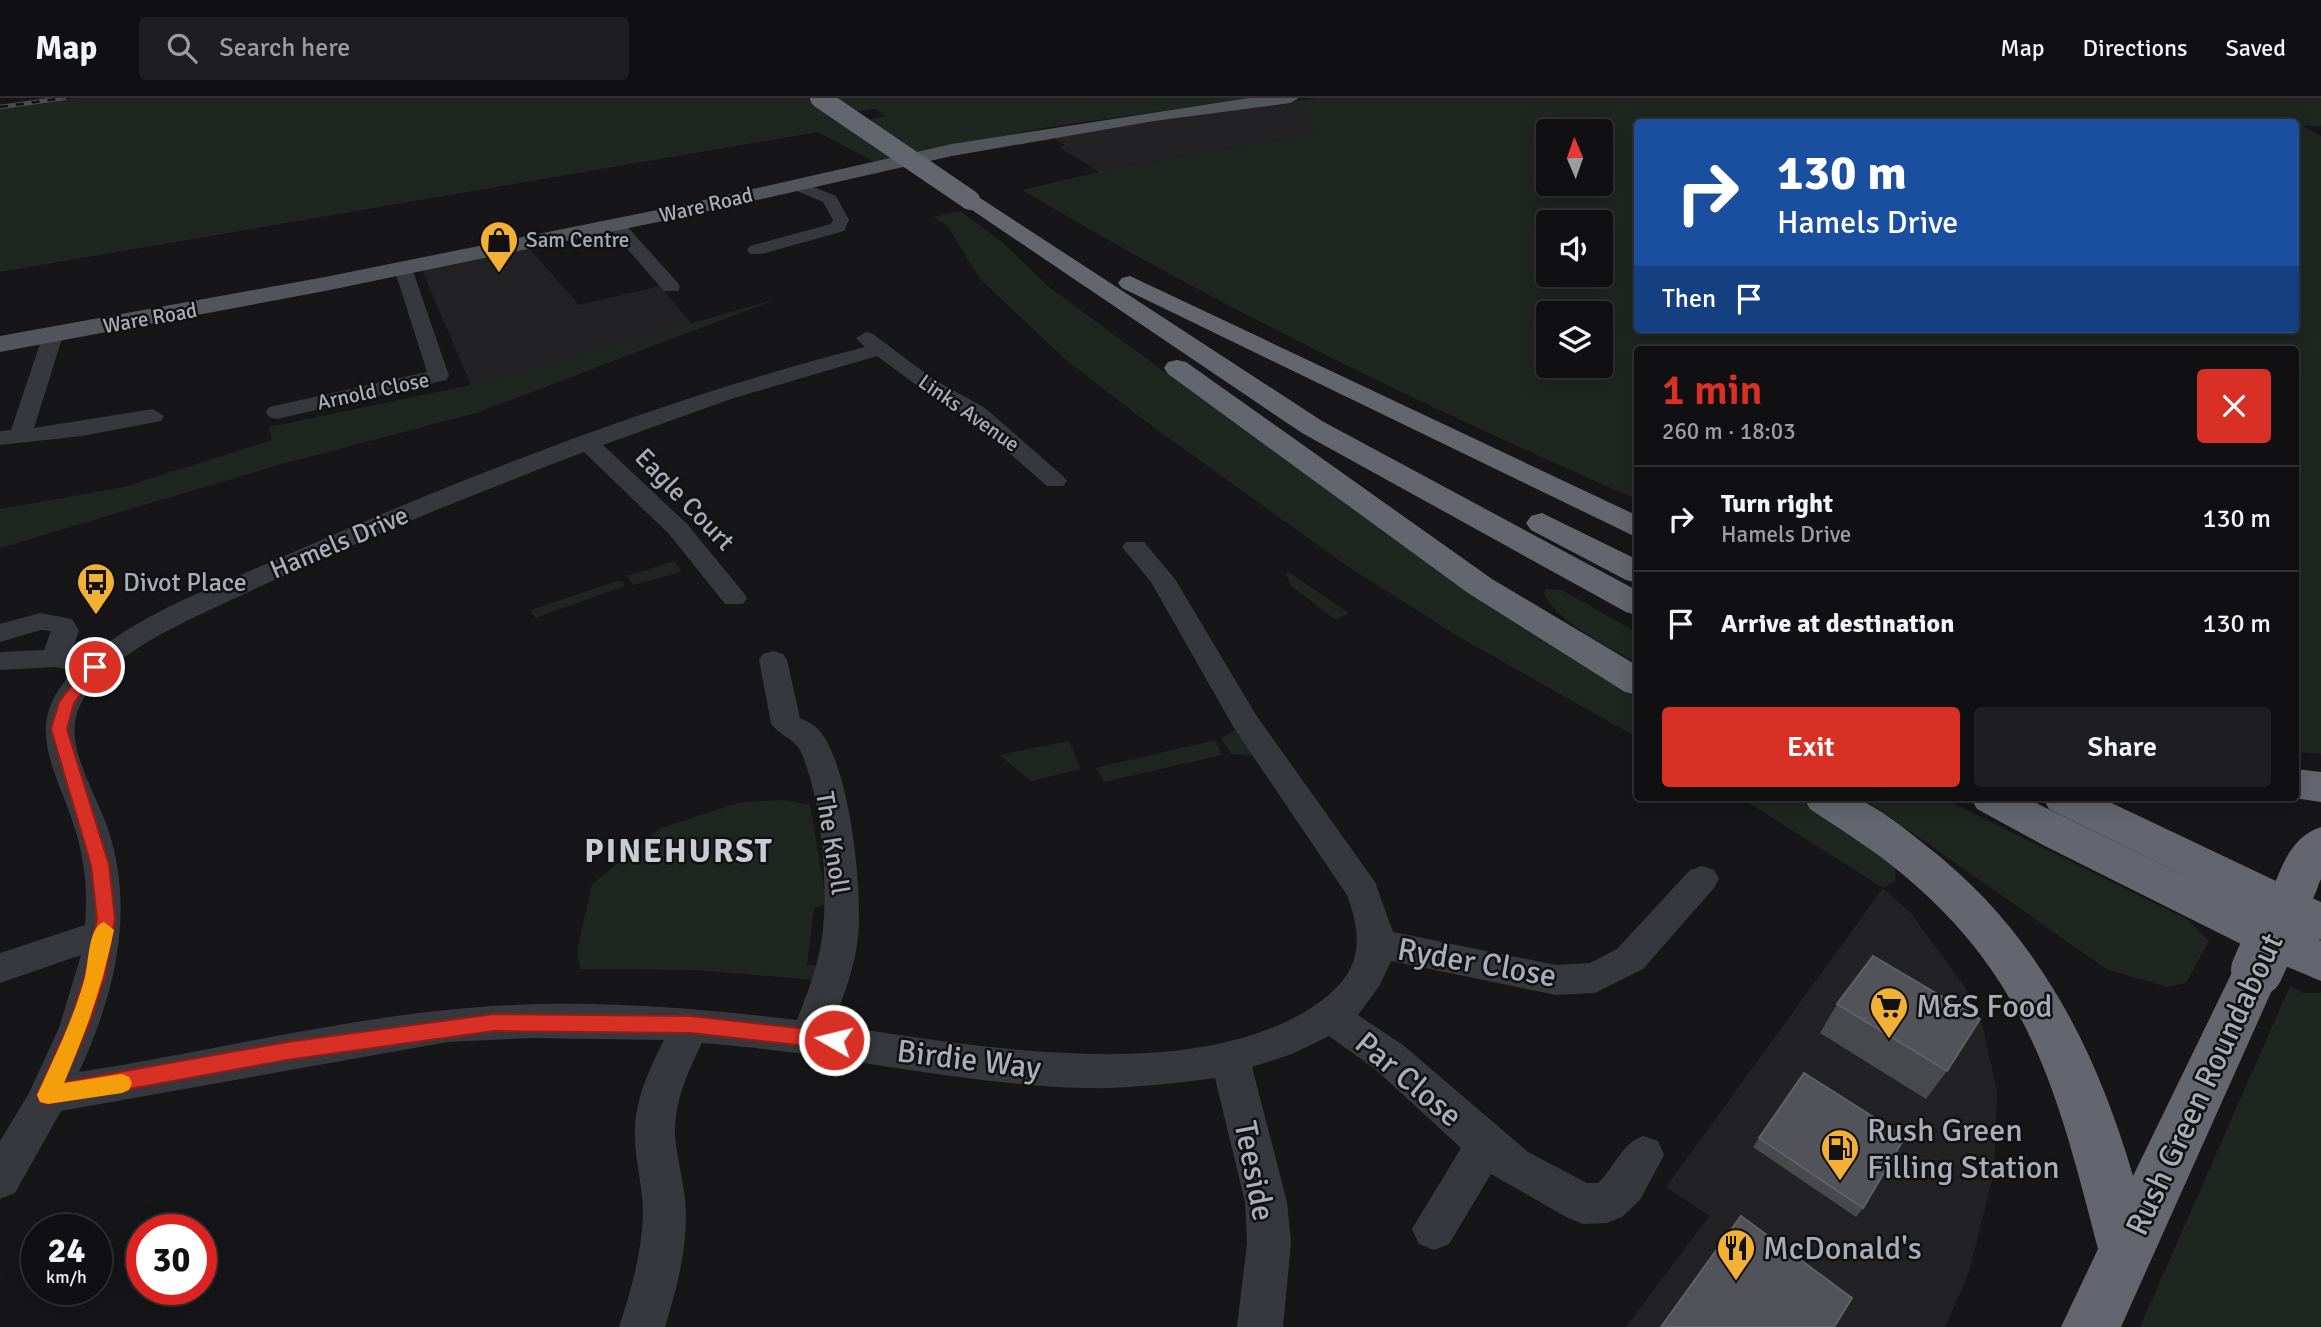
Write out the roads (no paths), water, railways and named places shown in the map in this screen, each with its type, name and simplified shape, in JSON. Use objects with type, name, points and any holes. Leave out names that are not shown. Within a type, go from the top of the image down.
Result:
[{"type":"highway","points":[[820,98],[982,198],[1119,277],[1339,415],[1634,571]]},
{"type":"highway","points":[[847,98],[982,198],[1144,344],[1480,586],[1634,680]]},
{"type":"highway","points":[[1040,249],[1312,427],[1634,603]]},
{"type":"highway","points":[[1119,277],[1634,526]]},
{"type":"highway","points":[[2299,784],[2321,787]]},
{"type":"highway","points":[[1829,801],[1902,850],[1976,920],[2012,964],[2039,1007],[2082,1093],[2126,1249]]},
{"type":"highway","points":[[1998,801],[2058,834],[2321,962]]},
{"type":"highway","points":[[2070,801],[2321,922]]},
{"type":"highway","name":"Rush Green Roundabout","points":[[2091,1327],[2304,864],[2321,843]]},
{"type":"main road","name":"Ware Road","points":[[0,344],[403,268],[1048,133],[1290,98]]},
{"type":"street","points":[[757,250],[838,227],[841,220],[830,199],[796,185]]},
{"type":"street","points":[[616,225],[671,287]]},
{"type":"street","name":"Arnold Close","points":[[277,412],[439,376],[403,268]]},
{"type":"street","points":[[53,335],[11,436],[82,429],[153,416]]},
{"type":"street","name":"Hamels Drive","points":[[0,1179],[48,1095],[80,1022],[95,976],[104,933],[106,919],[100,865],[59,729],[66,702],[95,667],[151,628],[281,566],[399,515],[727,393],[874,343]]},
{"type":"street","name":"Links Avenue","points":[[874,343],[926,383],[977,413],[1055,481]]},
{"type":"street","name":"Eagle Court","points":[[589,444],[678,528],[734,598]]},
{"type":"street","points":[[1135,547],[1162,579],[1245,721],[1363,891],[1374,917],[1379,944]]},
{"type":"street","points":[[0,633],[40,621],[62,625],[65,631],[55,658]]},
{"type":"street","points":[[0,661],[55,658],[95,667]]},
{"type":"street","name":"The Knoll","points":[[773,660],[786,723],[809,738],[819,760],[842,875],[844,906],[840,942],[825,998],[809,1037]]},
{"type":"street","name":"Ryder Close","points":[[1379,944],[1556,980],[1595,978],[1630,959],[1702,879]]},
{"type":"street","points":[[0,968],[104,933]]},
{"type":"street","name":"Birdie Way","points":[[48,1095],[287,1051],[494,1022],[691,1025],[809,1037],[1040,1069],[1185,1066],[1230,1058],[1266,1047],[1331,1017],[1358,989],[1372,967],[1379,944]]},
{"type":"street","name":"Par Close","points":[[1331,1017],[1389,1058],[1486,1145],[1547,1187],[1583,1204],[1607,1203],[1625,1186],[1643,1155]]},
{"type":"street","points":[[642,1327],[657,1274],[663,1238],[664,1200],[656,1153],[656,1111],[670,1070],[691,1025]]},
{"type":"street","name":"Teeside","points":[[1230,1058],[1266,1202],[1269,1243],[1260,1327]]},
{"type":"street","name":"Par Close","points":[[1434,1229],[1486,1145]]},
{"type":"railway","points":[[0,107],[64,98]]},
{"type":"place","name":"Sam Centre","points":[[499,274]]},
{"type":"place","name":"Divot Place","points":[[96,616]]},
{"type":"place","name":"M&S Food","points":[[1889,1040]]},
{"type":"place","name":"Rush Green Filling Station","points":[[1840,1182]]},
{"type":"place","name":"McDonald's","points":[[1736,1282]]},
{"type":"district","name":"PINEHURST","points":[[679,850]]}]
